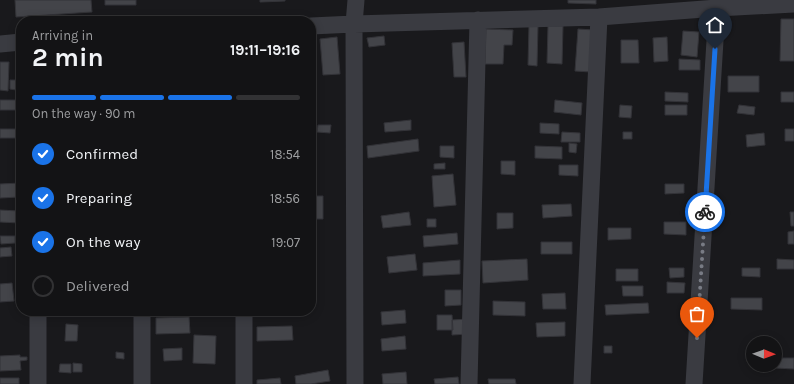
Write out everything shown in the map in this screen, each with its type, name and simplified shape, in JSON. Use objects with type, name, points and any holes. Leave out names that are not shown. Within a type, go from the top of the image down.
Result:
[{"type":"street","points":[[355,384],[354,24],[356,0]]},
{"type":"street","points":[[316,26],[599,16],[794,4]]},
{"type":"street","points":[[694,384],[717,8]]},
{"type":"street","points":[[582,384],[599,16]]},
{"type":"street","points":[[469,384],[478,20]]},
{"type":"street","points":[[0,44],[16,42]]},
{"type":"street","points":[[38,316],[38,384]]},
{"type":"street","points":[[142,316],[142,384]]},
{"type":"street","points":[[244,316],[244,384]]},
{"type":"building","points":[[15,0],[91,0],[92,12],[16,17]]},
{"type":"building","points":[[105,0],[136,0],[136,5],[105,5]]},
{"type":"building","points":[[260,0],[285,0],[285,1],[260,2]]},
{"type":"building","points":[[568,0],[596,0],[596,4],[568,3]]},
{"type":"building","points":[[781,19],[794,19],[794,61],[780,61]]},
{"type":"building","points":[[529,25],[538,25],[537,66],[528,65]]},
{"type":"building","points":[[548,26],[563,26],[562,64],[547,63]]},
{"type":"building","points":[[486,29],[513,30],[512,45],[504,45],[503,64],[485,64]]},
{"type":"building","points":[[578,29],[594,30],[591,72],[575,71]]},
{"type":"building","points":[[683,31],[699,32],[697,57],[681,55]]},
{"type":"building","points":[[384,36],[385,45],[369,47],[367,38]]},
{"type":"building","points":[[337,37],[340,74],[323,75],[320,39]]},
{"type":"building","points":[[667,37],[668,61],[654,62],[653,38]]},
{"type":"building","points":[[621,40],[638,40],[639,63],[621,63]]},
{"type":"building","points":[[464,42],[466,77],[454,77],[452,43]]},
{"type":"building","points":[[679,59],[700,60],[700,70],[679,70]]},
{"type":"building","points":[[0,62],[9,62],[8,91],[0,90]]},
{"type":"building","points":[[728,76],[759,76],[759,92],[728,92]]},
{"type":"building","points":[[10,80],[16,80],[16,90],[10,89]]},
{"type":"building","points":[[665,92],[688,93],[688,102],[665,101]]},
{"type":"building","points":[[781,92],[794,92],[794,102],[781,102]]},
{"type":"building","points":[[0,100],[16,100],[16,110],[0,110]]},
{"type":"building","points":[[555,100],[582,103],[581,115],[554,112]]},
{"type":"building","points":[[620,105],[632,106],[631,118],[619,117]]},
{"type":"building","points":[[665,105],[687,105],[687,115],[665,115]]},
{"type":"building","points":[[739,105],[755,107],[754,115],[737,113]]},
{"type":"building","points":[[411,120],[411,130],[385,132],[384,123]]},
{"type":"building","points":[[540,123],[559,124],[559,134],[540,133]]},
{"type":"building","points":[[318,125],[331,125],[330,133],[317,132]]},
{"type":"building","points":[[0,129],[16,129],[16,138],[0,138]]},
{"type":"building","points":[[785,129],[794,129],[794,141],[785,141]]},
{"type":"building","points":[[562,132],[580,133],[580,142],[561,142]]},
{"type":"building","points":[[623,132],[632,132],[632,139],[623,139]]},
{"type":"building","points":[[764,133],[765,145],[747,147],[746,135]]},
{"type":"building","points":[[418,139],[419,151],[368,158],[367,146]]},
{"type":"building","points":[[569,143],[577,144],[576,153],[569,152]]},
{"type":"building","points":[[440,146],[454,146],[454,158],[440,157]]},
{"type":"building","points":[[535,146],[562,147],[562,159],[535,158]]},
{"type":"building","points":[[501,161],[515,161],[515,175],[501,174]]},
{"type":"building","points":[[445,163],[445,169],[434,169],[434,164]]},
{"type":"building","points":[[559,165],[578,165],[578,176],[559,175]]},
{"type":"building","points":[[453,174],[456,205],[434,207],[432,176]]},
{"type":"building","points":[[16,183],[16,197],[0,198],[0,184]]},
{"type":"building","points":[[665,184],[684,184],[684,193],[665,194]]},
{"type":"building","points":[[316,196],[323,196],[323,219],[316,219]]},
{"type":"building","points":[[571,204],[572,216],[543,218],[542,205]]},
{"type":"building","points":[[0,210],[16,211],[16,223],[0,222]]},
{"type":"building","points":[[409,212],[411,225],[383,228],[381,216]]},
{"type":"building","points":[[790,212],[794,212],[794,226],[791,226]]},
{"type":"building","points":[[497,213],[513,213],[513,228],[497,229]]},
{"type":"building","points":[[427,219],[436,219],[436,227],[427,227]]},
{"type":"building","points":[[664,222],[686,222],[686,235],[664,234]]},
{"type":"building","points":[[608,228],[631,228],[631,239],[608,240]]},
{"type":"building","points":[[794,231],[794,244],[788,244],[788,232]]},
{"type":"building","points":[[457,233],[458,244],[424,247],[423,236]]},
{"type":"building","points":[[0,236],[15,236],[15,243],[1,244]]},
{"type":"building","points":[[541,242],[572,242],[572,254],[541,254]]},
{"type":"building","points":[[11,247],[12,256],[0,257],[0,248]]},
{"type":"building","points":[[415,254],[417,270],[389,273],[387,257]]},
{"type":"building","points":[[527,259],[528,280],[483,283],[482,261]]},
{"type":"building","points":[[777,259],[794,260],[794,269],[777,269]]},
{"type":"building","points":[[460,260],[460,274],[423,276],[423,263]]},
{"type":"building","points":[[669,268],[684,268],[684,277],[670,278]]},
{"type":"building","points":[[742,268],[760,268],[760,277],[742,276]]},
{"type":"building","points":[[616,269],[638,269],[638,281],[616,281]]},
{"type":"building","points":[[667,282],[685,283],[684,293],[667,293]]},
{"type":"building","points":[[12,283],[14,301],[0,302],[0,284]]},
{"type":"building","points":[[622,286],[643,286],[643,296],[623,296]]},
{"type":"building","points":[[445,290],[461,290],[461,305],[445,306]]},
{"type":"building","points":[[565,293],[566,309],[543,309],[542,294]]},
{"type":"building","points":[[731,298],[762,298],[762,310],[731,309]]},
{"type":"building","points":[[493,301],[525,302],[525,316],[493,315]]},
{"type":"building","points":[[648,303],[649,313],[606,315],[605,305]]},
{"type":"building","points":[[405,310],[406,323],[382,325],[381,312]]},
{"type":"building","points":[[437,315],[452,315],[453,330],[437,330]]},
{"type":"building","points":[[189,317],[190,333],[156,334],[156,318]]},
{"type":"building","points":[[468,319],[468,334],[452,335],[452,320]]},
{"type":"building","points":[[565,322],[565,336],[537,337],[536,323]]},
{"type":"building","points":[[66,324],[78,325],[77,341],[65,341]]},
{"type":"building","points":[[292,326],[293,340],[257,341],[257,327]]},
{"type":"building","points":[[194,335],[216,336],[215,364],[193,363]]},
{"type":"building","points":[[405,336],[406,349],[382,351],[381,339]]},
{"type":"building","points":[[604,346],[612,346],[612,353],[604,353]]},
{"type":"building","points":[[182,348],[182,360],[164,361],[163,349]]},
{"type":"building","points":[[116,352],[124,353],[124,359],[116,358]]},
{"type":"building","points":[[20,355],[20,357],[27,357],[27,360],[20,361],[21,370],[0,371],[0,356]]},
{"type":"building","points":[[782,358],[794,358],[794,369],[782,368]]},
{"type":"building","points":[[73,363],[82,364],[82,372],[73,372]]},
{"type":"building","points":[[60,364],[71,364],[71,373],[59,372]]},
{"type":"building","points":[[328,370],[330,381],[311,384],[296,384],[295,376]]},
{"type":"building","points":[[406,372],[407,384],[383,384],[382,374]]},
{"type":"building","points":[[458,377],[459,384],[435,384],[434,379]]},
{"type":"building","points":[[0,378],[19,378],[19,384],[0,384]]},
{"type":"building","points":[[280,378],[281,384],[257,384],[257,380]]},
{"type":"building","points":[[488,379],[515,379],[516,384],[489,384]]},
{"type":"way so far","points":[[697,338],[705,212]]},
{"type":"route","points":[[705,212],[715,49]]}]
